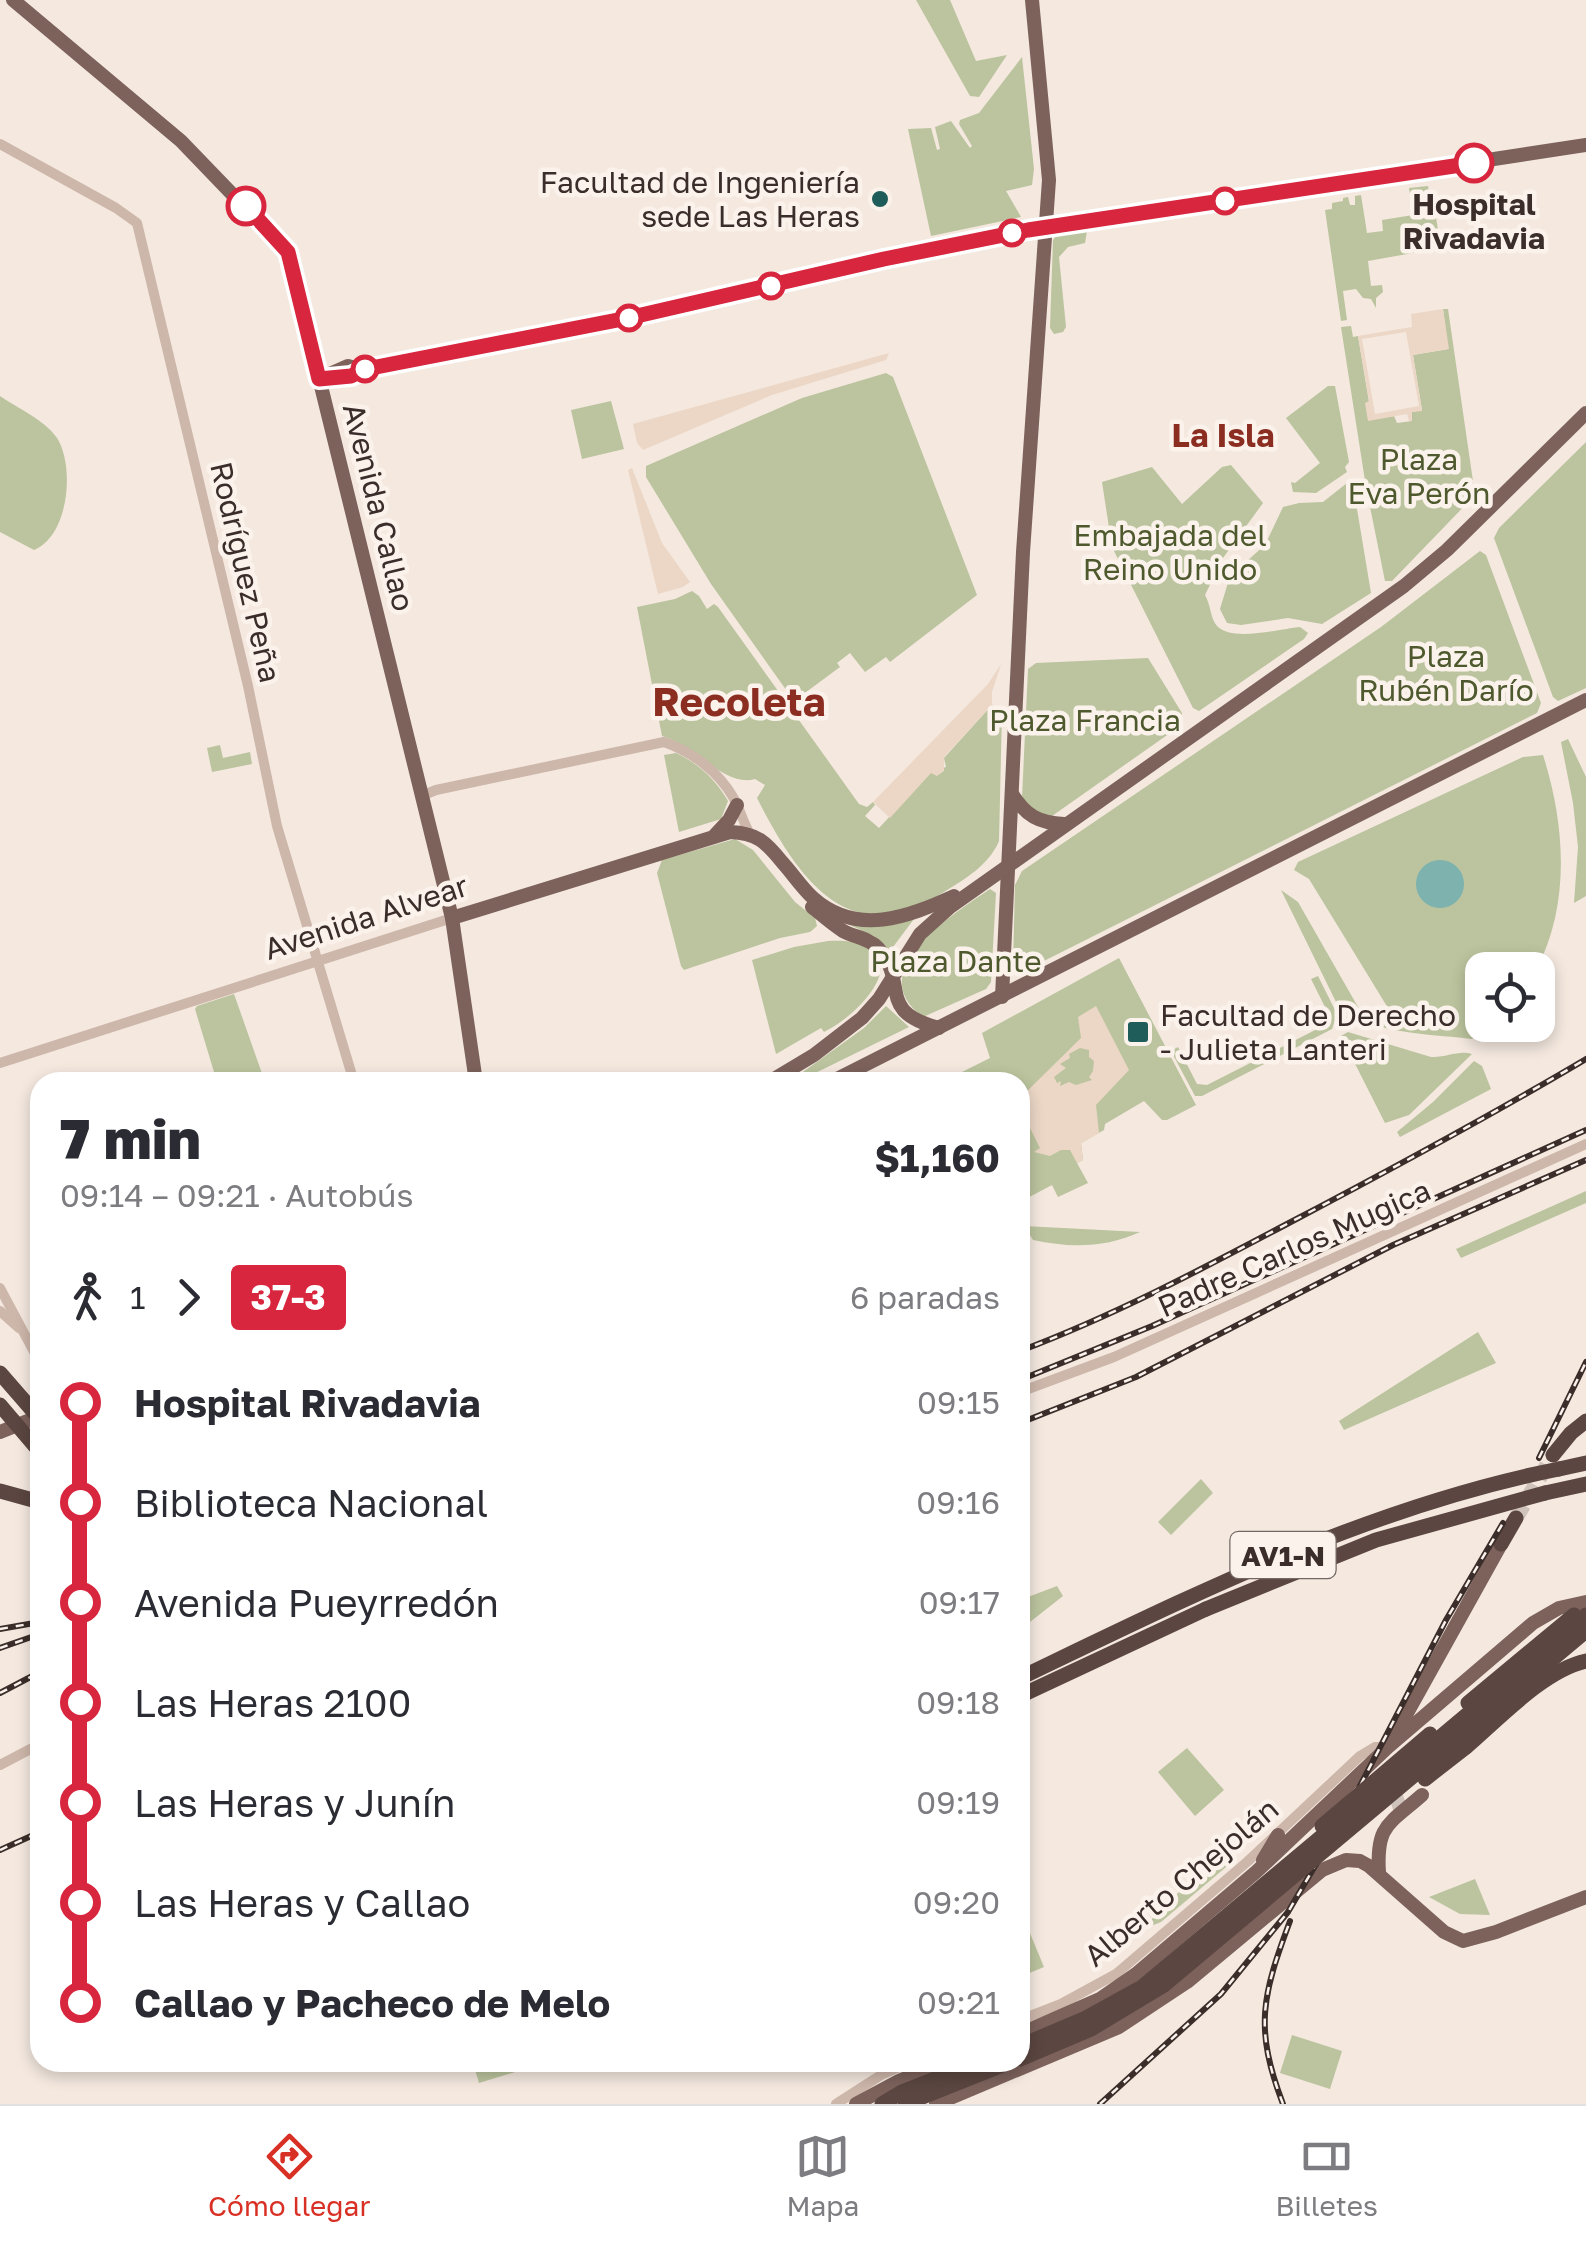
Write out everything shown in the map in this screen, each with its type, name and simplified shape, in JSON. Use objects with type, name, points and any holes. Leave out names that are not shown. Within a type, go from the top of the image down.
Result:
[{"type":"highway","points":[[0,1374],[30,1406]]},
{"type":"highway","points":[[0,1406],[30,1440]]},
{"type":"highway","points":[[1556,1462],[1571,1433],[1586,1421]]},
{"type":"highway","name":"AV1-N","points":[[1030,1673],[1315,1542],[1556,1462],[1586,1464]]},
{"type":"highway","name":"AV1-N","points":[[1030,1691],[1251,1588],[1334,1555],[1394,1534],[1586,1484]]},
{"type":"highway","points":[[0,1491],[30,1499]]},
{"type":"highway","points":[[1501,1544],[1516,1518]]},
{"type":"highway","points":[[1245,1904],[1346,1804],[1580,1615]]},
{"type":"highway","points":[[1030,2042],[1084,2019],[1142,1987],[1245,1904],[1580,1615]]},
{"type":"highway","points":[[1325,1860],[1585,1638]]},
{"type":"highway","points":[[1030,2054],[1090,2029],[1164,1986],[1550,1677],[1566,1666],[1586,1660]]},
{"type":"highway","points":[[882,2104],[953,2072]]},
{"type":"highway","points":[[905,2104],[985,2072]]},
{"type":"main road","name":"Avenida Callao","points":[[13,0],[180,141],[285,247],[452,918],[475,1072]]},
{"type":"main road","points":[[1002,997],[1023,552],[1049,180],[1032,0]]},
{"type":"main road","points":[[319,379],[351,376],[362,370],[628,318],[884,259],[1047,227],[1586,145]]},
{"type":"main road","points":[[785,1072],[862,1018],[920,934],[974,888],[1404,586],[1447,550],[1586,413]]},
{"type":"main road","points":[[851,1072],[1586,700]]},
{"type":"main road","points":[[1012,793],[1032,818],[1064,824]]},
{"type":"main road","points":[[715,835],[737,805]]},
{"type":"main road","points":[[750,834],[766,842],[818,902],[855,920],[896,919],[974,888],[998,888],[1006,900]]},
{"type":"main road","points":[[750,834],[808,904],[847,933],[875,945],[892,975],[902,1012],[915,1021],[939,1028]]},
{"type":"main road","name":"Avenida Alvear","points":[[452,918],[715,835],[750,834]]},
{"type":"main road","points":[[0,1432],[30,1421]]},
{"type":"main road","points":[[1379,1773],[1418,1687],[1501,1544]]},
{"type":"main road","points":[[1030,2030],[1100,1999],[1192,1933],[1388,1747],[1533,1623],[1559,1608],[1586,1602]]},
{"type":"main road","points":[[1412,1726],[1431,1727]]},
{"type":"main road","points":[[1379,1873],[1377,1847],[1382,1831],[1415,1797]]},
{"type":"main road","points":[[1256,1872],[1278,1835]]},
{"type":"main road","points":[[1030,2066],[1085,2044],[1144,2013],[1325,1860],[1360,1861],[1379,1873],[1444,1932],[1463,1940],[1496,1932],[1586,1897]]},
{"type":"main road","points":[[856,2104],[921,2072]]},
{"type":"main road","points":[[936,2104],[1015,2072]]},
{"type":"street","name":"Rodríguez Peña","points":[[0,144],[137,223],[248,686],[277,826],[351,1072]]},
{"type":"street","points":[[421,796],[664,742],[686,751],[710,769],[737,805],[750,834]]},
{"type":"street","name":"Avenida Alvear","points":[[0,1063],[452,918]]},
{"type":"street","name":"Padre Carlos Mugica","points":[[1030,1388],[1114,1357],[1586,1144]]},
{"type":"street","points":[[0,1288],[30,1345]]},
{"type":"street","points":[[0,1311],[23,1332]]},
{"type":"street","name":"Alberto Chejolán","points":[[1030,2016],[1116,1974],[1278,1835],[1360,1756],[1388,1747]]},
{"type":"street","points":[[0,1765],[30,1749]]},
{"type":"street","points":[[836,2104],[888,2072]]},
{"type":"green space","points":[[916,0],[950,0],[976,61],[1007,55],[979,97],[970,96]]},
{"type":"green space","points":[[1022,57],[1034,169],[1032,185],[1006,191],[1021,217],[931,236],[908,129],[931,128],[937,150],[940,149],[935,127],[951,121],[970,148],[960,120],[979,113]]},
{"type":"green space","points":[[1428,186],[1441,248],[1368,261],[1371,286],[1382,285],[1376,308],[1371,299],[1363,298],[1356,289],[1343,291],[1347,320],[1341,321],[1325,210],[1348,197],[1350,205],[1355,205],[1355,196],[1361,195],[1367,233],[1383,231],[1382,220],[1413,215],[1409,188]]},
{"type":"green space","points":[[1087,231],[1085,243],[1068,247],[1059,257],[1066,327],[1054,334],[1050,328],[1053,240],[1056,236]]},
{"type":"green space","name":"Plaza Eva Perón","points":[[1443,309],[1448,309],[1475,495],[1392,581],[1385,581],[1341,327],[1351,326],[1353,337],[1358,336],[1369,402],[1368,420],[1394,416],[1397,423],[1412,421],[1412,412],[1422,410],[1413,355],[1448,349]]},
{"type":"green space","points":[[886,373],[893,377],[977,595],[890,662],[886,657],[865,672],[850,653],[837,663],[840,667],[794,701],[711,584],[646,477],[646,466],[802,398]]},
{"type":"green space","points":[[1328,386],[1335,386],[1349,462],[1347,472],[1316,493],[1293,492],[1291,482],[1295,483],[1320,463],[1286,418]]},
{"type":"green space","points":[[0,396],[45,426],[63,450],[67,482],[61,516],[55,531],[34,550],[0,532]]},
{"type":"green space","points":[[611,401],[624,449],[582,459],[571,410]]},
{"type":"green space","points":[[1586,442],[1586,688],[1558,701],[1553,697],[1494,538],[1499,528]]},
{"type":"green space","name":"Embajada del Reino Unido","points":[[1231,465],[1263,503],[1223,558],[1205,595],[1213,619],[1224,631],[1233,633],[1300,627],[1308,633],[1199,711],[1193,708],[1112,547],[1102,482],[1152,467],[1182,504],[1222,467]]},
{"type":"green space","points":[[1352,479],[1371,593],[1322,624],[1288,618],[1241,625],[1227,623],[1220,609],[1230,576],[1265,545],[1283,507],[1323,502]]},
{"type":"green space","name":"Plaza Rubén Darío","points":[[1480,551],[1486,555],[1541,703],[1537,713],[1030,968],[1020,969],[1013,964],[1015,885],[1022,871],[1381,627]]},
{"type":"green space","points":[[692,591],[707,609],[714,604],[718,607],[859,804],[867,807],[873,802],[875,805],[865,816],[879,828],[931,772],[946,767],[944,758],[992,705],[1002,712],[999,841],[983,864],[952,887],[910,909],[880,915],[853,911],[808,879],[757,798],[765,785],[721,772],[662,736],[637,607]]},
{"type":"green space","name":"Plaza Francia","points":[[1148,658],[1182,713],[1180,726],[1052,816],[1041,817],[1022,798],[1028,669],[1036,663]]},
{"type":"green space","points":[[1568,739],[1586,777],[1586,896],[1574,903],[1578,847],[1561,742]]},
{"type":"green space","points":[[220,745],[223,758],[250,752],[252,764],[212,772],[207,748]]},
{"type":"green space","points":[[676,753],[699,767],[723,793],[728,801],[721,819],[679,832],[664,755]]},
{"type":"green space","points":[[1543,755],[1560,836],[1559,891],[1544,952],[1465,952],[1465,1038],[1400,1031],[1381,1027],[1364,1021],[1349,1014],[1337,1004],[1281,890],[1298,902],[1366,1021],[1388,1008],[1309,879],[1294,870],[1298,862],[1523,757]]},
{"type":"green space","points":[[735,839],[753,850],[795,902],[815,918],[817,926],[810,932],[684,970],[657,873],[662,860]]},
{"type":"green space","name":"Plaza Dante","points":[[990,889],[996,893],[991,982],[986,989],[923,1017],[907,999],[902,981],[907,963],[936,929]]},
{"type":"green space","points":[[832,917],[873,925],[914,919],[890,951],[874,936]]},
{"type":"green space","points":[[828,941],[856,943],[873,950],[881,961],[880,975],[872,991],[843,1020],[776,1054],[752,960]]},
{"type":"green space","points":[[1119,958],[1196,1105],[1162,1120],[1144,1101],[1081,1143],[1083,1160],[1077,1163],[1088,1183],[1058,1197],[1052,1185],[1030,1197],[1030,1072],[962,1072],[990,1058],[982,1033]]},
{"type":"green space","points":[[1318,976],[1337,1014],[1332,1029],[1202,1096],[1195,1096],[1171,1051],[1178,1047],[1197,1084],[1207,1085],[1327,1024],[1329,1015],[1311,979]]},
{"type":"green space","points":[[234,994],[261,1072],[214,1072],[197,1006]]},
{"type":"green space","points":[[886,1006],[909,1027],[817,1072],[803,1072],[864,1028]]},
{"type":"green space","points":[[1348,1032],[1431,1057],[1472,1054],[1409,1115],[1385,1123],[1341,1036]]},
{"type":"green space","points":[[1474,1061],[1482,1066],[1491,1089],[1400,1137],[1397,1132]]},
{"type":"green space","points":[[1586,1191],[1586,1203],[1461,1258],[1456,1249]]},
{"type":"green space","points":[[1030,1226],[1140,1232],[1101,1244],[1033,1240]]},
{"type":"green space","points":[[1478,1332],[1496,1363],[1344,1430],[1339,1421]]},
{"type":"green space","points":[[1201,1479],[1213,1493],[1171,1535],[1158,1522]]},
{"type":"green space","points":[[1057,1586],[1063,1596],[1030,1622],[1030,1596]]},
{"type":"green space","points":[[1187,1748],[1224,1790],[1195,1816],[1158,1772]]},
{"type":"green space","points":[[1223,1848],[1234,1859],[1232,1862],[1161,1922],[1151,1926],[1149,1922]]},
{"type":"green space","points":[[1475,1879],[1490,1915],[1460,1914],[1429,1897]]},
{"type":"green space","points":[[1030,1933],[1044,1967],[1030,1973]]},
{"type":"green space","points":[[1292,2035],[1342,2051],[1330,2089],[1280,2073]]},
{"type":"green space","points":[[476,2072],[515,2072],[479,2083]]},
{"type":"shaded area","points":[[1443,309],[1449,349],[1413,355],[1422,411],[1412,412],[1412,421],[1407,414],[1368,421],[1365,403],[1369,401],[1358,336],[1412,327],[1411,314]],"holes":[[[1406,332],[1419,406],[1375,414],[1362,339]]]},
{"type":"shaded area","points":[[889,353],[886,360],[772,395],[643,450],[637,443],[633,424]]},
{"type":"shaded area","points":[[632,468],[662,543],[690,582],[683,587],[658,594],[628,470]]},
{"type":"shaded area","points":[[1001,664],[992,705],[944,757],[944,771],[937,776],[931,773],[890,818],[873,802],[988,684]]},
{"type":"shaded area","points":[[1096,1006],[1129,1070],[1096,1105],[1099,1133],[1081,1143],[1083,1160],[1077,1163],[1070,1150],[1050,1156],[1034,1152],[1040,1148],[1030,1128],[1030,1088],[1081,1038],[1078,1017]],"holes":[[[1080,1048],[1089,1050],[1094,1061],[1089,1077],[1092,1080],[1076,1085],[1057,1083],[1054,1077],[1066,1068],[1060,1064],[1070,1058],[1069,1054]]]},
{"type":"water","points":[[1440,860],[1457,867],[1464,884],[1457,901],[1440,908],[1423,901],[1416,884],[1423,867]]},
{"type":"tunnel","points":[[1516,1518],[1553,1455]]},
{"type":"tunnel","points":[[1375,1797],[1385,1807],[1409,1799]]},
{"type":"railway","points":[[1030,1347],[1122,1308],[1222,1258],[1586,1059]]},
{"type":"railway","points":[[1030,1376],[1152,1326],[1586,1130]]},
{"type":"railway","points":[[1030,1419],[1136,1377],[1393,1245],[1586,1160]]},
{"type":"railway","points":[[1539,1458],[1586,1362]]},
{"type":"railway","points":[[1100,2104],[1221,1994],[1288,1912],[1503,1523]]},
{"type":"railway","points":[[0,1629],[30,1624]]},
{"type":"railway","points":[[0,1648],[30,1638]]},
{"type":"railway","points":[[0,1693],[30,1677]]},
{"type":"railway","points":[[0,1850],[30,1836]]},
{"type":"railway","points":[[1283,2104],[1268,2054],[1265,2012],[1273,1971],[1290,1921]]},
{"type":"bus line","name":"37-3","points":[[246,206],[288,252],[319,379],[338,379],[366,369],[628,318],[1028,230],[1474,163]]},
{"type":"place","name":"Hospital Rivadavia","points":[[1474,163]]},
{"type":"place","name":"Facultad de Ingeniería sede Las Heras","points":[[880,199]]},
{"type":"place","name":"Facultad de Derecho - Julieta Lanteri","points":[[1138,1032]]},
{"type":"district","name":"La Isla","points":[[1223,435]]},
{"type":"district","name":"Recoleta","points":[[739,701]]}]
